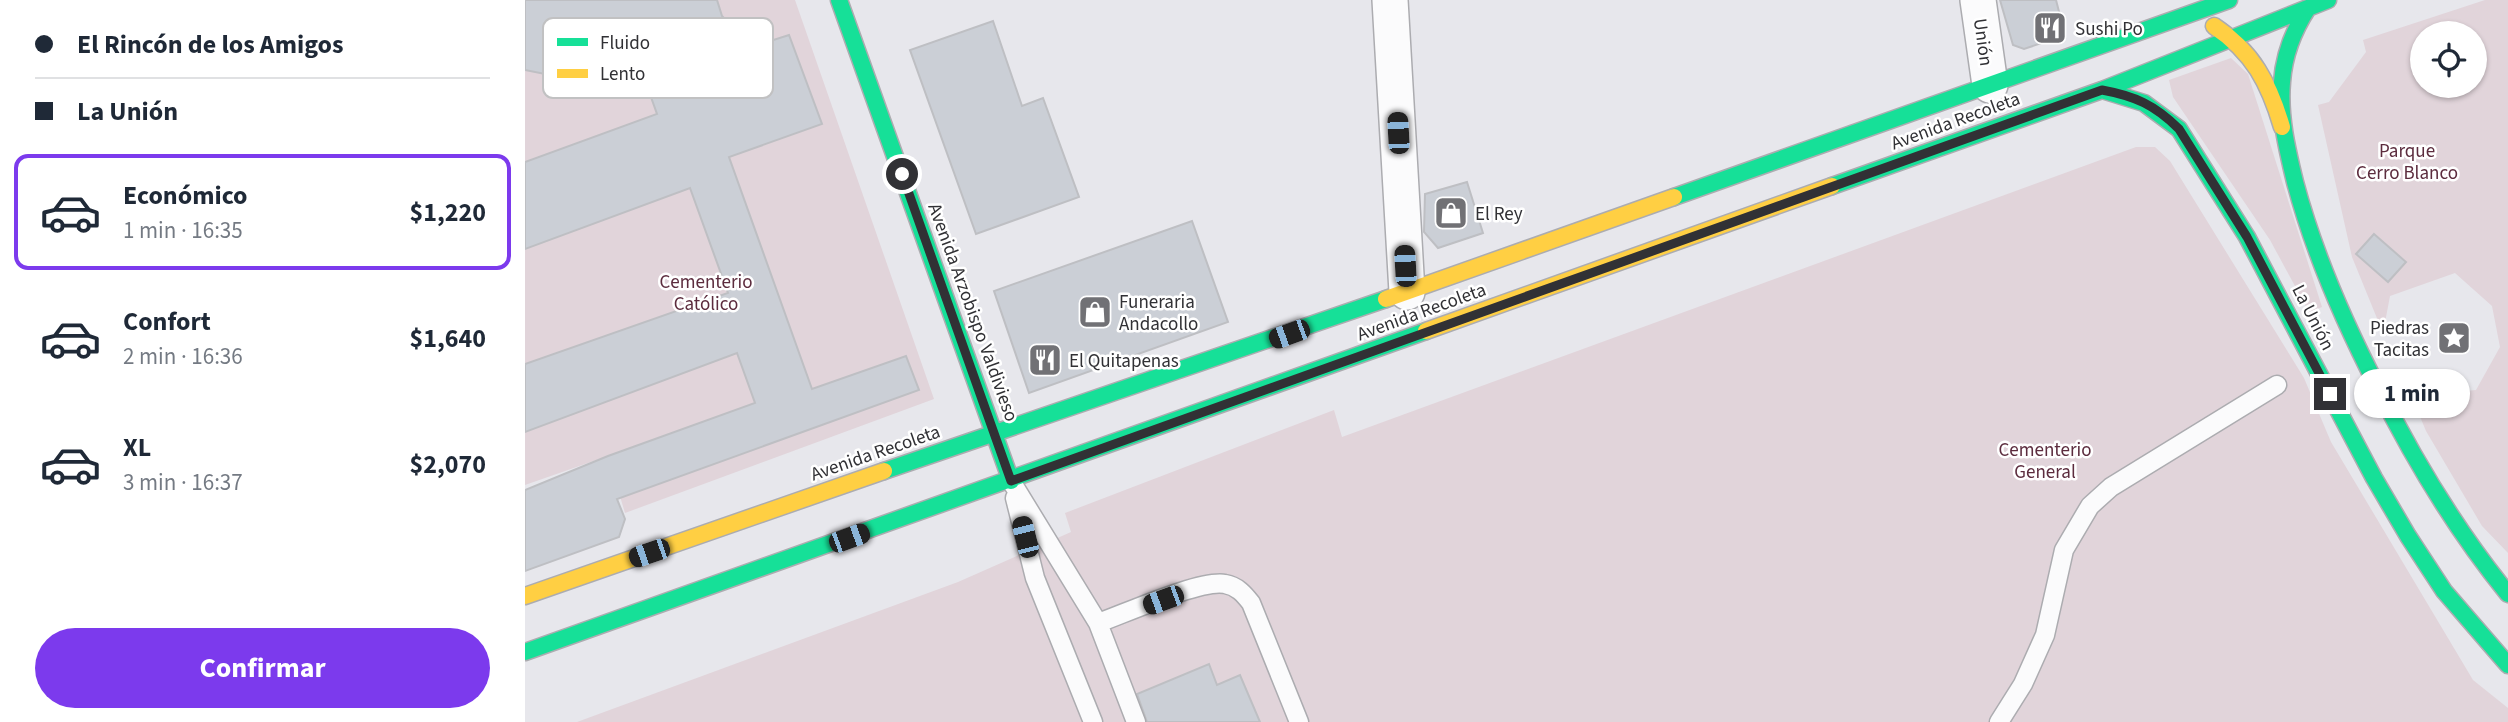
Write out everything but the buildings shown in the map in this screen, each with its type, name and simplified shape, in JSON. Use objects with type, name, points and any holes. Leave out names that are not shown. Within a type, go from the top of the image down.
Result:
[{"type":"main road","name":"Avenida Arzobispo Valdivieso","points":[[839,0],[1011,481]]},
{"type":"main road","name":"Avenida Recoleta","points":[[525,596],[1407,292],[2229,0]]},
{"type":"main road","name":"Avenida Recoleta","points":[[525,652],[2102,90],[2328,0]]},
{"type":"main road","name":"La Unión","points":[[2308,8],[2290,38],[2281,91],[2282,127],[2310,239],[2344,319],[2427,485],[2458,532],[2508,594]]},
{"type":"main road","points":[[2189,14],[2232,37],[2257,63],[2267,78],[2282,127]]},
{"type":"main road","name":"La Unión","points":[[2102,90],[2130,95],[2166,116],[2179,129],[2247,237],[2374,478],[2408,536],[2444,591],[2508,665]]},
{"type":"street","points":[[1390,0],[1407,292]]},
{"type":"street","name":"Unión","points":[[1978,0],[1990,85]]},
{"type":"lane","points":[[1999,722],[2024,684],[2045,635],[2064,550],[2090,506],[2111,487],[2277,385]]},
{"type":"lane","points":[[1011,481],[1098,623],[1136,722]]},
{"type":"lane","points":[[1011,481],[1035,578],[1093,722]]},
{"type":"lane","points":[[1098,623],[1206,584],[1228,584],[1241,591],[1251,603],[1299,722]]},
{"type":"green space","name":"Cementerio Católico","points":[[525,0],[795,0],[934,399],[625,513],[608,456],[525,485]]},
{"type":"green space","name":"Parque Cerro Blanco","points":[[2485,0],[2508,0],[2508,553],[2482,526],[2426,431],[2411,395],[2476,390],[2500,347],[2492,306],[2455,273],[2390,296],[2383,333],[2352,257],[2318,105],[2329,102],[2366,52],[2363,40],[2410,25],[2410,98],[2487,98],[2487,21],[2421,21]]},
{"type":"green space","points":[[2231,58],[2248,74],[2322,307],[2309,312],[2270,240],[2173,97],[2169,80]]},
{"type":"green space","name":"Cementerio General","points":[[2136,147],[2155,147],[2170,161],[2304,378],[2331,442],[2473,680],[2508,708],[2508,722],[577,722],[958,582],[1071,532],[1065,513],[1334,410],[1342,437]]},
{"type":"traffic: fast","points":[[839,0],[1011,481]]},
{"type":"traffic: fast","points":[[1674,197],[2229,0]]},
{"type":"traffic: fast","points":[[1832,186],[2102,90],[2328,0]]},
{"type":"traffic: fast","points":[[2308,8],[2287,52],[2281,95],[2289,157],[2311,235],[2353,338],[2407,442],[2437,495],[2508,594]]},
{"type":"traffic: fast","points":[[2102,90],[2144,103],[2179,129],[2247,237],[2374,478],[2408,536],[2444,591],[2508,665]]},
{"type":"traffic: fast","points":[[884,471],[1386,299]]},
{"type":"traffic: fast","points":[[525,652],[1426,331]]},
{"type":"traffic: slow","points":[[2214,26],[2228,36],[2258,70],[2282,127]]},
{"type":"traffic: slow","points":[[1426,331],[1832,186]]},
{"type":"traffic: slow","points":[[1386,299],[1674,197]]},
{"type":"traffic: slow","points":[[525,596],[884,471]]},
{"type":"place","name":"Sushi Po","points":[[2050,28]]},
{"type":"place","name":"El Rey","points":[[1451,213]]},
{"type":"place","name":"Funeraria Andacollo","points":[[1095,312]]},
{"type":"place","name":"Piedras Tacitas","points":[[2454,338]]},
{"type":"place","name":"El Quitapenas","points":[[1045,360]]},
{"type":"route","points":[[902,174],[1011,481],[2102,90],[2130,95],[2166,116],[2179,129],[2247,237],[2330,394]]}]
